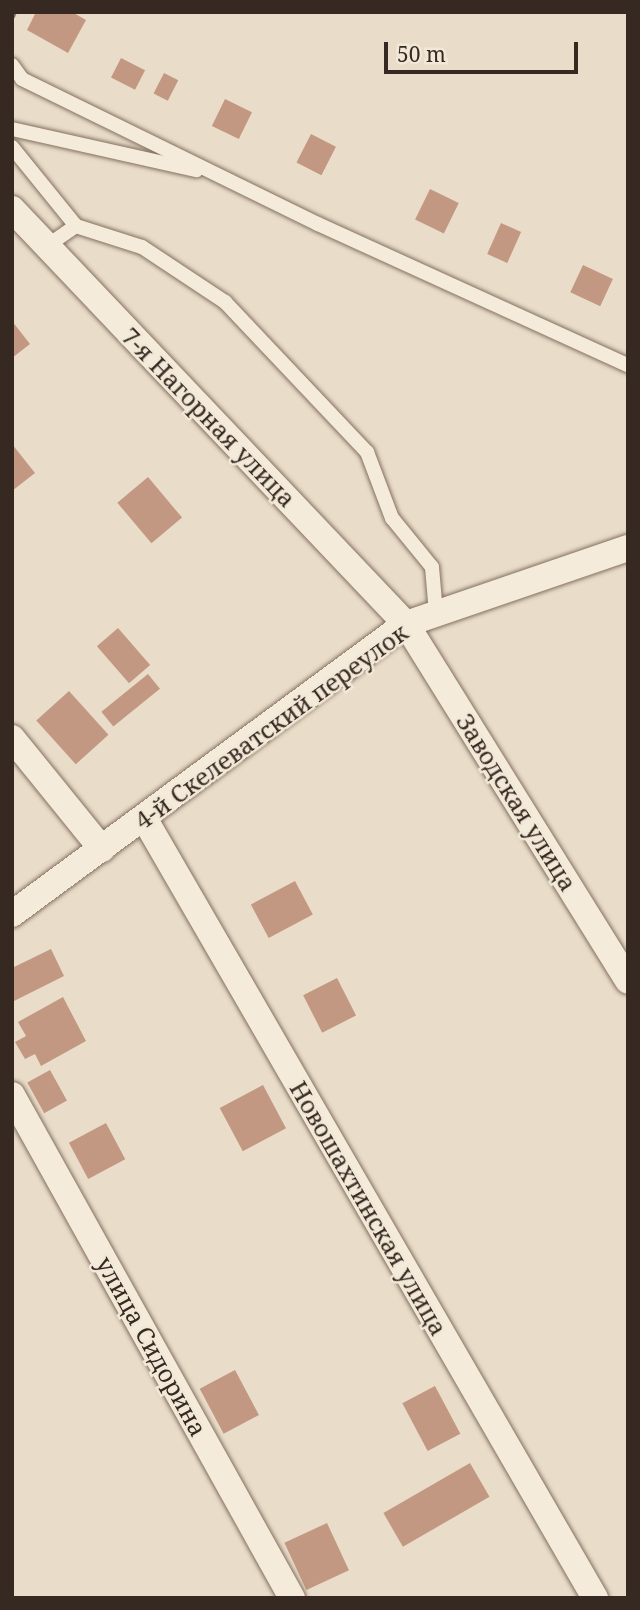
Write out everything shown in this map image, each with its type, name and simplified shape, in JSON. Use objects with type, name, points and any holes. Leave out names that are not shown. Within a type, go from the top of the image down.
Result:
[{"type":"street","name":"7-я Нагорная улица","points":[[12,209],[406,624]]},
{"type":"street","name":"4-й Скелеватский переулок","points":[[12,914],[406,624],[628,548]]},
{"type":"street","name":"Заводская улица","points":[[406,624],[628,980]]},
{"type":"street","points":[[12,738],[102,849]]},
{"type":"street","name":"Новошахтинская улица","points":[[144,818],[595,1598]]},
{"type":"street","name":"улица Сидорина","points":[[12,1095],[292,1598]]},
{"type":"lane","points":[[12,65],[17,82],[628,365]]},
{"type":"lane","points":[[12,129],[218,175]]},
{"type":"lane","points":[[12,147],[76,226],[142,247],[225,302],[367,452],[392,518],[432,567],[436,614]]},
{"type":"lane","points":[[47,246],[76,226]]},
{"type":"building","points":[[36,12],[72,12],[86,20],[68,53],[27,30]]},
{"type":"building","points":[[121,58],[145,70],[135,90],[111,78]]},
{"type":"building","points":[[164,73],[178,80],[168,101],[154,93]]},
{"type":"building","points":[[225,99],[252,112],[239,139],[212,126]]},
{"type":"building","points":[[311,134],[336,147],[321,175],[296,163]]},
{"type":"building","points":[[430,189],[459,203],[444,234],[415,220]]},
{"type":"building","points":[[501,223],[521,232],[507,263],[487,254]]},
{"type":"building","points":[[583,265],[613,279],[600,306],[570,292]]},
{"type":"building","points":[[12,321],[30,344],[12,358]]},
{"type":"building","points":[[12,444],[35,473],[12,491]]},
{"type":"building","points":[[148,477],[182,518],[151,543],[117,503]]},
{"type":"building","points":[[118,628],[150,665],[129,683],[97,646]]},
{"type":"building","points":[[148,674],[160,689],[113,727],[101,712]]},
{"type":"building","points":[[69,691],[108,735],[76,764],[36,720]]},
{"type":"building","points":[[295,881],[313,915],[269,938],[251,904]]},
{"type":"building","points":[[51,949],[64,976],[12,1002],[12,968]]},
{"type":"building","points":[[337,978],[356,1015],[322,1033],[303,995]]},
{"type":"building","points":[[63,997],[86,1041],[41,1066],[35,1054],[25,1059],[15,1042],[26,1036],[18,1022]]},
{"type":"building","points":[[50,1070],[67,1101],[44,1113],[27,1083]]},
{"type":"building","points":[[263,1085],[286,1128],[243,1151],[220,1108]]},
{"type":"building","points":[[106,1123],[125,1159],[88,1179],[69,1143]]},
{"type":"building","points":[[235,1370],[259,1415],[224,1434],[200,1389]]},
{"type":"building","points":[[435,1386],[460,1434],[428,1451],[402,1403]]},
{"type":"building","points":[[470,1463],[490,1497],[403,1547],[383,1513]]},
{"type":"building","points":[[327,1523],[349,1570],[306,1590],[284,1543]]}]
